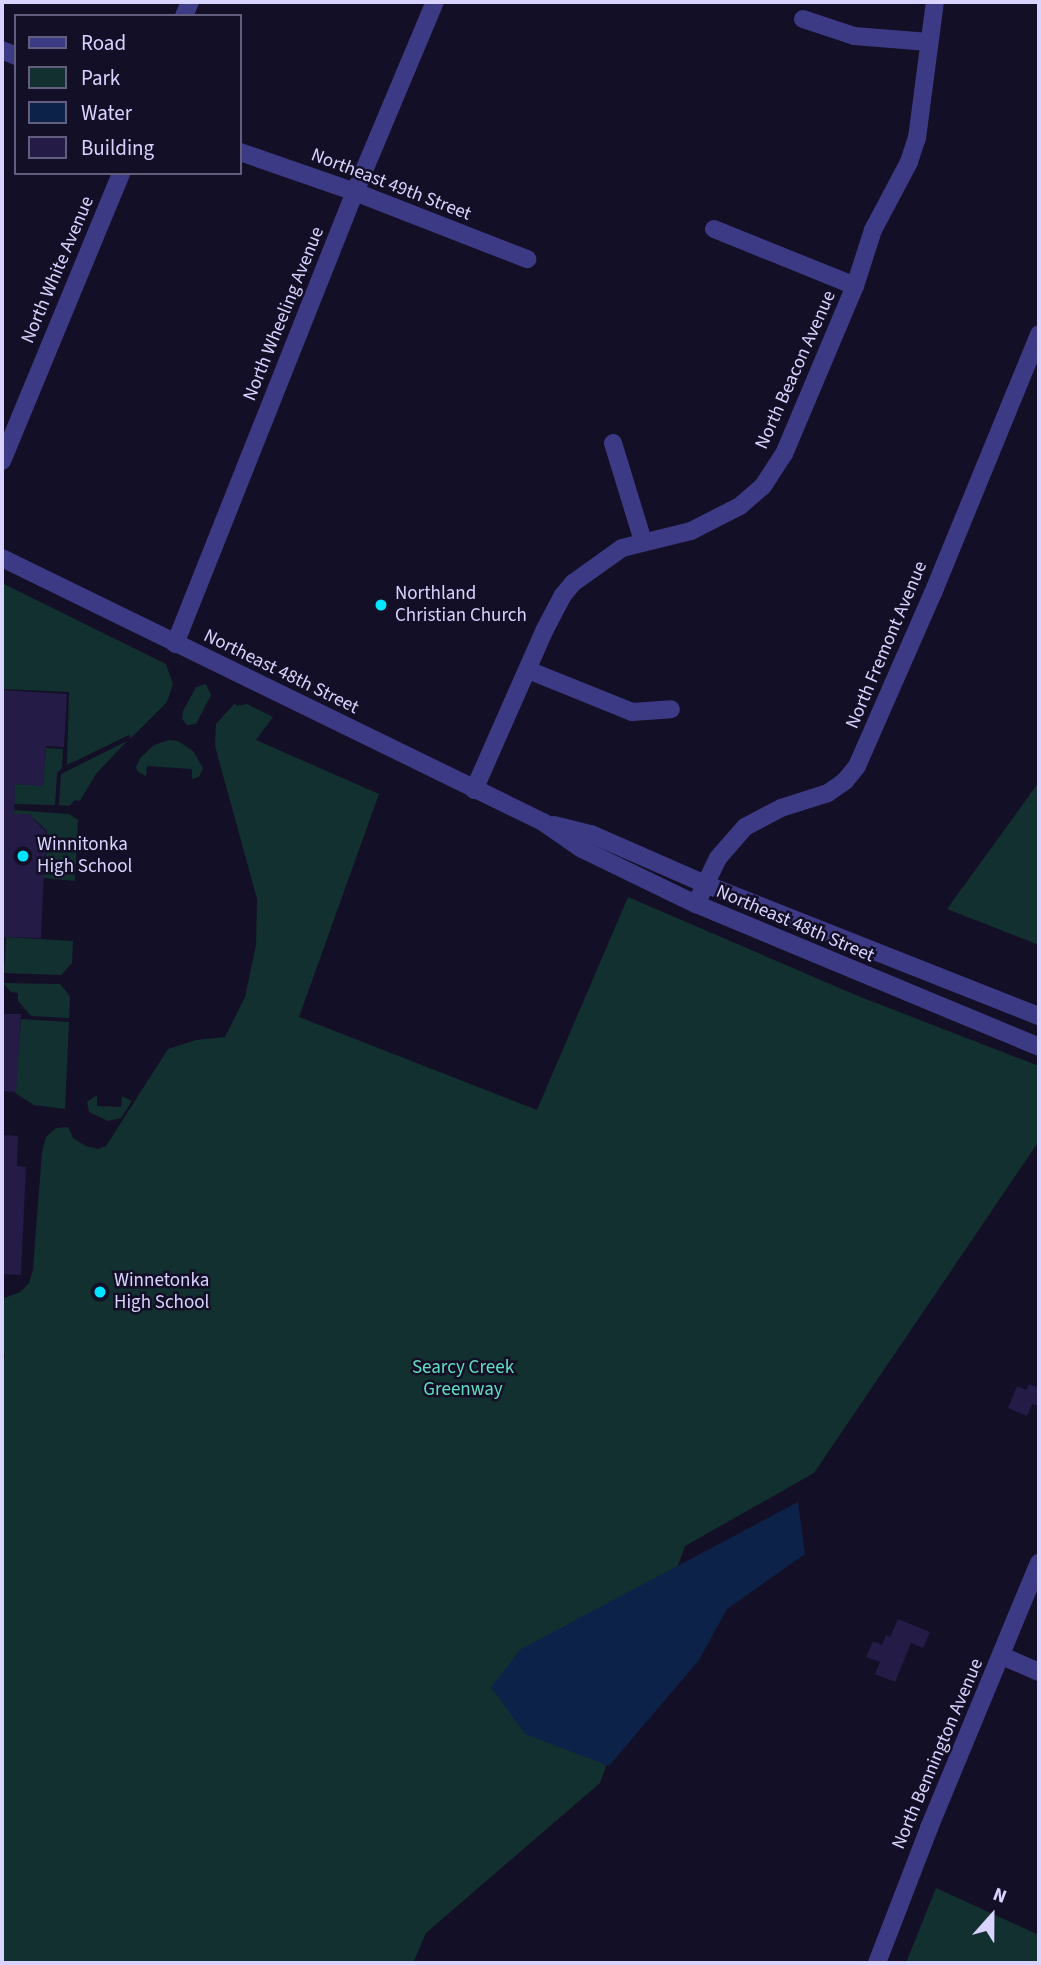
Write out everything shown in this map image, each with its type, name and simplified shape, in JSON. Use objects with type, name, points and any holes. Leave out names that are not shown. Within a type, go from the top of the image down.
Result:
[{"type":"street","name":"North Wheeling Avenue","points":[[175,644],[355,192],[435,2]]},
{"type":"street","name":"North Beacon Avenue","points":[[474,790],[562,595],[573,583],[622,548],[705,526],[740,506],[763,486],[797,429],[855,286],[873,230],[909,162],[917,138],[923,113],[935,2]]},
{"type":"street","points":[[803,19],[854,36],[929,41]]},
{"type":"street","name":"Northeast 49th Street","points":[[242,153],[355,192],[527,259]]},
{"type":"street","name":"North White Avenue","points":[[2,461],[120,175]]},
{"type":"street","points":[[714,229],[855,286]]},
{"type":"street","name":"North Fremont Avenue","points":[[696,904],[718,858],[745,827],[781,808],[828,793],[845,781],[857,765],[933,593],[1039,334]]},
{"type":"street","points":[[613,443],[643,541]]},
{"type":"street","name":"Northeast 48th Street","points":[[2,558],[543,822],[582,849],[696,904],[1039,1047]]},
{"type":"street","points":[[528,670],[632,712],[671,709]]},
{"type":"street","name":"Northeast 48th Street","points":[[543,822],[592,834],[705,884],[1039,1016]]},
{"type":"street","points":[[965,1017],[975,991]]},
{"type":"street","name":"North Bennington Avenue","points":[[877,1963],[929,1828],[1039,1563]]},
{"type":"street","points":[[1002,1656],[1039,1672]]},
{"type":"green space","points":[[2,583],[166,664],[173,684],[167,702],[131,738],[129,735],[67,765],[69,692],[2,689]]},
{"type":"green space","points":[[206,684],[211,695],[196,724],[187,725],[182,719],[183,711],[196,687]]},
{"type":"green space","name":"Searcy Creek Greenway","points":[[235,703],[237,706],[247,704],[273,717],[256,740],[379,794],[299,1017],[537,1110],[628,897],[858,996],[1039,1066],[1039,1141],[814,1473],[685,1546],[600,1783],[426,1933],[413,1963],[2,1963],[2,1369],[5,1354],[2,1353],[2,1299],[20,1292],[29,1283],[33,1269],[42,1152],[46,1137],[56,1128],[68,1127],[73,1138],[86,1146],[98,1149],[106,1146],[168,1049],[196,1040],[225,1037],[245,997],[256,945],[257,899],[215,746],[216,724]]},
{"type":"green space","points":[[169,740],[178,741],[193,751],[203,768],[199,777],[192,779],[192,769],[147,766],[146,776],[138,772],[136,767],[140,758],[154,745]]},
{"type":"green space","points":[[127,741],[96,774],[80,801],[75,800],[69,806],[59,805],[61,774]]},
{"type":"green space","points":[[46,748],[63,749],[62,768],[57,773],[55,805],[14,804],[15,784],[43,785]]},
{"type":"green space","points":[[1039,782],[1039,945],[947,909]]},
{"type":"green space","points":[[14,810],[69,814],[78,820],[75,881],[44,878],[47,831],[29,814],[14,814]]},
{"type":"green space","points":[[6,937],[73,941],[72,963],[61,975],[4,973]]},
{"type":"green space","points":[[3,983],[60,984],[70,996],[69,1018],[31,1016],[18,1001],[18,993],[11,992]]},
{"type":"green space","points":[[21,1019],[69,1022],[65,1109],[34,1105],[15,1093]]},
{"type":"green space","points":[[97,1095],[97,1106],[121,1107],[122,1096],[132,1101],[121,1118],[108,1121],[89,1112],[87,1102]]},
{"type":"green space","points":[[936,1888],[1039,1935],[1039,1963],[906,1963]]},
{"type":"water","points":[[798,1502],[805,1554],[727,1609],[699,1660],[609,1766],[525,1734],[491,1687],[521,1649]]},
{"type":"building","name":"Winnitonka High School","points":[[2,690],[67,694],[64,747],[46,746],[43,786],[15,784],[14,814],[29,814],[46,832],[41,938],[2,937]]},
{"type":"building","points":[[2,1014],[21,1014],[16,1092],[2,1091]]},
{"type":"building","points":[[2,1135],[18,1136],[17,1166],[26,1167],[21,1275],[2,1274]]},
{"type":"building","points":[[1029,1384],[1039,1388],[1039,1406],[1032,1404],[1027,1416],[1008,1408],[1017,1386],[1026,1390]]},
{"type":"building","points":[[898,1619],[930,1632],[923,1648],[911,1643],[895,1682],[875,1674],[880,1662],[866,1657],[873,1641],[882,1645],[886,1635],[890,1637]]},
{"type":"place","name":"Northland Christian Church","points":[[381,605]]},
{"type":"place","name":"Winnitonka High School","points":[[23,856]]},
{"type":"place","name":"Winnetonka High School","points":[[100,1292]]}]
